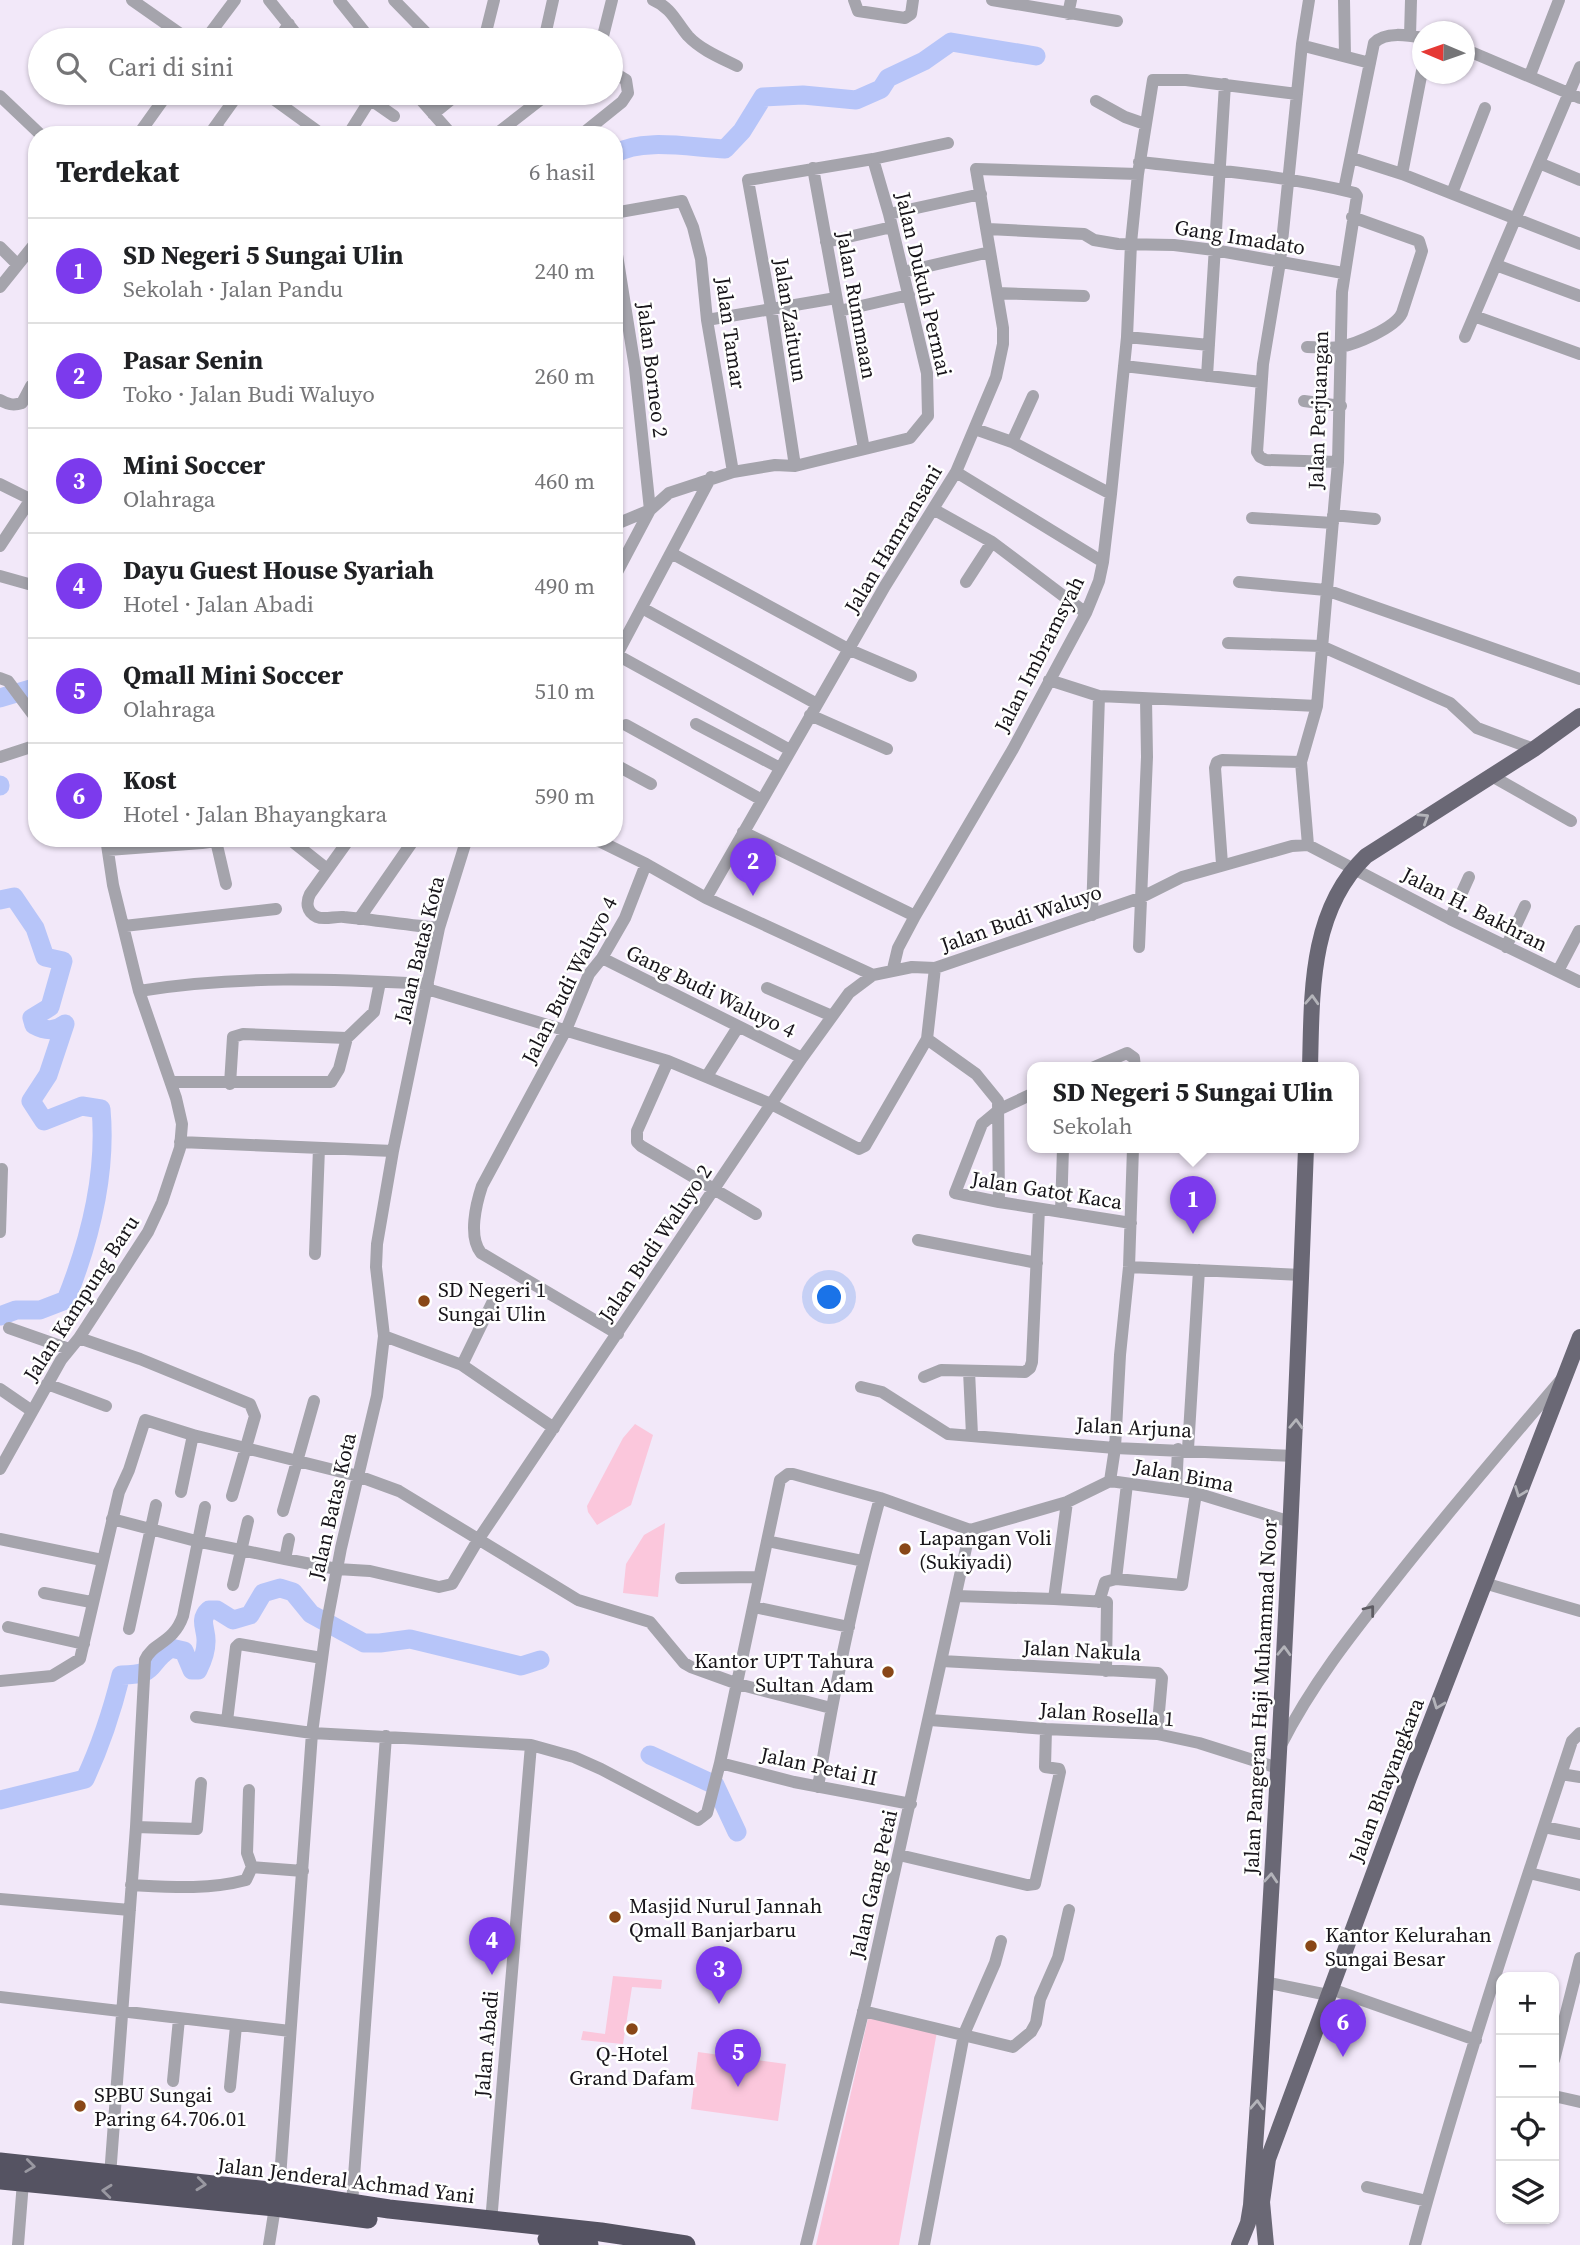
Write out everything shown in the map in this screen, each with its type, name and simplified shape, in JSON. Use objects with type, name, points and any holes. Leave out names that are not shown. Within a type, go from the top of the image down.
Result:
[{"type":"highway","name":"Jalan Jenderal Achmad Yani","points":[[0,2162],[110,2176],[152,2187]]},
{"type":"highway","name":"Jalan Jenderal Achmad Yani","points":[[0,2179],[152,2187],[352,2204],[491,2222],[601,2232],[686,2245]]},
{"type":"highway","name":"Jalan Jenderal Achmad Yani","points":[[277,2199],[444,2229],[538,2242],[589,2245]]},
{"type":"main road","points":[[1310,1062],[1313,986],[1319,943],[1333,901],[1353,869],[1366,856],[1534,749],[1580,716]]},
{"type":"main road","name":"Jalan Pangeran Haji Muhammad Noor","points":[[1240,2245],[1251,2205],[1278,1768],[1295,1456],[1307,1153]]},
{"type":"main road","name":"Jalan Bhayangkara","points":[[1266,2245],[1263,2225],[1264,2182],[1275,2141],[1484,1583],[1580,1337]]},
{"type":"main road","points":[[1255,2138],[1275,2141]]},
{"type":"street","points":[[132,0],[172,28]]},
{"type":"street","points":[[214,28],[234,0]]},
{"type":"street","points":[[269,0],[292,28]]},
{"type":"street","points":[[339,0],[362,28]]},
{"type":"street","points":[[394,0],[421,28]]},
{"type":"street","points":[[487,28],[494,0]]},
{"type":"street","points":[[547,28],[553,0]]},
{"type":"street","points":[[605,28],[612,0]]},
{"type":"street","points":[[653,0],[665,5],[689,38],[737,66]]},
{"type":"street","points":[[854,0],[858,11],[905,18],[911,14],[913,0]]},
{"type":"street","points":[[992,0],[1117,21]]},
{"type":"street","points":[[1068,14],[1071,0]]},
{"type":"street","points":[[1309,0],[1280,262],[1261,382],[1257,452],[1266,460],[1338,462]]},
{"type":"street","points":[[1344,0],[1345,56]]},
{"type":"street","points":[[1411,0],[1414,21]]},
{"type":"street","points":[[1530,75],[1559,0]]},
{"type":"street","points":[[286,28],[289,24]]},
{"type":"street","points":[[1139,165],[1218,171],[1344,190],[1377,39],[1386,36],[1412,37]]},
{"type":"street","points":[[1308,47],[1370,63]]},
{"type":"street","points":[[1475,52],[1575,96]]},
{"type":"street","points":[[1465,338],[1539,163],[1575,96],[1580,67]]},
{"type":"street","points":[[623,78],[626,80],[628,93],[623,100]]},
{"type":"street","name":"Jalan Imbramsyah","points":[[894,969],[898,948],[1013,749],[1086,612],[1099,581],[1127,337],[1131,243],[1139,165],[1152,86],[1155,79],[1225,84]]},
{"type":"street","points":[[1207,376],[1225,84],[1297,94]]},
{"type":"street","points":[[1402,174],[1420,84]]},
{"type":"street","points":[[0,96],[32,126]]},
{"type":"street","points":[[1096,101],[1125,117],[1145,124]]},
{"type":"street","points":[[144,126],[159,105]]},
{"type":"street","points":[[216,126],[230,105]]},
{"type":"street","points":[[282,105],[311,126]]},
{"type":"street","points":[[352,126],[362,105]]},
{"type":"street","points":[[379,105],[394,116]]},
{"type":"street","points":[[425,105],[444,126]]},
{"type":"street","points":[[433,114],[444,105]]},
{"type":"street","points":[[507,126],[534,105]]},
{"type":"street","points":[[592,126],[618,105]]},
{"type":"street","points":[[1452,193],[1485,108]]},
{"type":"street","points":[[813,168],[948,143]]},
{"type":"street","points":[[1352,158],[1402,174],[1580,244]]},
{"type":"street","name":"Jalan Dukuh Permai","points":[[650,510],[669,493],[711,477],[775,465],[795,466],[910,438],[928,416],[927,373],[891,220],[873,159]]},
{"type":"street","points":[[1539,163],[1580,180]]},
{"type":"street","name":"Jalan Hamransani","points":[[706,898],[898,564],[956,472],[996,377],[1003,344],[1001,310],[976,169],[1139,165]]},
{"type":"street","name":"Jalan Zaituun","points":[[795,466],[748,180],[813,168]]},
{"type":"street","name":"Jalan Rummaan","points":[[813,168],[864,449]]},
{"type":"street","name":"Jalan Perjuangan","points":[[1308,845],[1301,762],[1317,706],[1338,462],[1343,273],[1357,196],[1344,190]]},
{"type":"street","points":[[826,242],[981,194]]},
{"type":"street","name":"Jalan Tamar","points":[[623,211],[682,201],[693,227],[701,259],[707,320],[733,472]]},
{"type":"street","points":[[1307,347],[1340,347],[1390,328],[1399,320],[1422,251],[1419,241],[1352,217]]},
{"type":"street","name":"Gang Imadato","points":[[988,229],[1084,234],[1094,240],[1118,244],[1214,250],[1343,273]]},
{"type":"street","points":[[0,247],[17,264]]},
{"type":"street","points":[[0,287],[28,251]]},
{"type":"street","points":[[903,271],[990,252]]},
{"type":"street","points":[[1496,265],[1580,296]]},
{"type":"street","name":"Jalan Borneo 2","points":[[623,293],[635,368],[650,510]]},
{"type":"street","points":[[997,293],[1084,296]]},
{"type":"street","points":[[707,320],[771,308],[838,305],[909,295]]},
{"type":"street","points":[[1474,316],[1580,354]]},
{"type":"street","points":[[1127,337],[1209,345]]},
{"type":"street","points":[[1124,366],[1261,382]]},
{"type":"street","points":[[0,400],[7,404],[22,403],[28,394]]},
{"type":"street","points":[[1012,442],[1033,396]]},
{"type":"street","points":[[1304,401],[1341,406]]},
{"type":"street","points":[[975,429],[1012,442],[1111,494]]},
{"type":"street","points":[[956,472],[1103,562]]},
{"type":"street","points":[[623,645],[711,477]]},
{"type":"street","points":[[0,484],[28,500]]},
{"type":"street","points":[[0,546],[28,504]]},
{"type":"street","points":[[933,509],[992,541],[1086,612]]},
{"type":"street","points":[[623,521],[650,510]]},
{"type":"street","points":[[623,557],[650,510]]},
{"type":"street","points":[[1252,518],[1375,519]]},
{"type":"street","points":[[966,583],[992,541]]},
{"type":"street","points":[[671,552],[850,650],[911,676]]},
{"type":"street","points":[[0,576],[28,584]]},
{"type":"street","points":[[1239,582],[1326,590],[1580,679]]},
{"type":"street","points":[[642,608],[814,709],[887,748]]},
{"type":"street","points":[[1228,643],[1321,646],[1450,703],[1477,728],[1534,749]]},
{"type":"street","points":[[623,662],[790,750]]},
{"type":"street","points":[[4,680],[28,706]]},
{"type":"street","points":[[1049,680],[1099,696],[1317,706]]},
{"type":"street","points":[[1092,915],[1099,696]]},
{"type":"street","points":[[1139,947],[1147,757],[1146,699]]},
{"type":"street","points":[[696,724],[779,768]]},
{"type":"street","points":[[626,725],[762,800]]},
{"type":"street","points":[[0,757],[28,748]]},
{"type":"street","points":[[1222,864],[1215,768],[1217,762],[1301,762]]},
{"type":"street","points":[[623,769],[652,784]]},
{"type":"street","points":[[1490,775],[1571,821]]},
{"type":"street","points":[[743,832],[915,916]]},
{"type":"street","points":[[1308,845],[1353,869]]},
{"type":"street","name":"Jalan Budi Waluyo","points":[[873,975],[894,969],[934,968],[1140,898],[1182,877],[1292,846],[1308,845]]},
{"type":"street","name":"Jalan Kampung Baru","points":[[0,1469],[47,1384],[148,1232],[171,1180],[180,1142],[182,1124],[172,1082],[139,991],[113,886],[107,847]]},
{"type":"street","points":[[218,847],[226,884]]},
{"type":"street","points":[[299,847],[327,869]]},
{"type":"street","points":[[343,847],[307,901],[308,909],[318,918],[341,917],[439,928]]},
{"type":"street","points":[[359,919],[409,847]]},
{"type":"street","name":"Jalan Batas Kota","points":[[269,2245],[277,2199],[312,1733],[327,1622],[377,1396],[384,1336],[376,1255],[393,1151],[439,928],[464,847]]},
{"type":"street","points":[[611,847],[706,898],[873,975]]},
{"type":"street","name":"Jalan Budi Waluyo 4","points":[[618,1334],[478,1249],[475,1238],[477,1203],[482,1186],[566,1030],[585,980],[602,958],[625,918],[646,864]]},
{"type":"street","name":"Jalan H. Bakhran","points":[[1353,869],[1580,982]]},
{"type":"street","points":[[1450,919],[1469,877]]},
{"type":"street","points":[[1506,947],[1525,906]]},
{"type":"street","points":[[124,926],[276,909]]},
{"type":"street","points":[[1558,971],[1578,931]]},
{"type":"street","name":"Gang Budi Waluyo 4","points":[[602,958],[802,1058]]},
{"type":"street","points":[[139,991],[232,979],[380,982],[428,986],[668,1061],[771,1104],[855,1149],[865,1146],[927,1040],[934,968]]},
{"type":"street","name":"Jalan Budi Waluyo 2","points":[[337,1569],[370,1570],[439,1587],[452,1584],[478,1540],[802,1058],[849,993],[873,975]]},
{"type":"street","points":[[172,1082],[331,1082],[339,1069],[347,1038],[374,1012],[380,982]]},
{"type":"street","points":[[767,988],[832,1016]]},
{"type":"street","points":[[707,1076],[738,1027]]},
{"type":"street","points":[[230,1084],[233,1037],[243,1034],[347,1038]]},
{"type":"street","points":[[927,1040],[976,1074],[995,1094],[1000,1109],[999,1202]]},
{"type":"street","points":[[1106,1062],[1128,1053],[1134,1062]]},
{"type":"street","points":[[668,1061],[637,1131],[638,1142],[756,1214]]},
{"type":"street","points":[[1000,1109],[1027,1096]]},
{"type":"street","name":"Jalan Gatot Kaca","points":[[1000,1109],[978,1130],[954,1190],[957,1195],[1131,1223]]},
{"type":"street","points":[[180,1142],[393,1151]]},
{"type":"street","points":[[315,1254],[319,1147]]},
{"type":"street","points":[[1061,1212],[1063,1153]]},
{"type":"street","points":[[196,1717],[312,1733],[531,1745],[601,1769],[698,1819],[707,1813],[720,1763],[780,1480],[788,1474],[880,1498],[970,1530],[1067,1502],[1110,1481],[1129,1267],[1133,1153]]},
{"type":"street","points":[[0,1232],[2,1169]]},
{"type":"street","points":[[924,1377],[941,1370],[1026,1372],[1030,1368],[1039,1209]]},
{"type":"street","points":[[918,1240],[1037,1263]]},
{"type":"street","points":[[1129,1267],[1302,1275]]},
{"type":"street","points":[[1176,1490],[1183,1449],[1199,1270]]},
{"type":"street","points":[[462,1365],[494,1301]]},
{"type":"street","points":[[9,1328],[69,1349]]},
{"type":"street","points":[[384,1336],[462,1365],[554,1428]]},
{"type":"street","points":[[79,1338],[247,1401],[254,1409],[255,1416],[232,1496]]},
{"type":"street","points":[[969,1371],[972,1435]]},
{"type":"street","points":[[1279,1749],[1302,1704],[1331,1660],[1456,1502],[1564,1376]]},
{"type":"street","points":[[47,1384],[106,1406]]},
{"type":"street","name":"Jalan Arjuna","points":[[861,1387],[882,1392],[948,1434],[1115,1448],[1295,1456]]},
{"type":"street","points":[[0,1388],[33,1411]]},
{"type":"street","points":[[284,1511],[314,1401]]},
{"type":"street","points":[[0,1681],[58,1673],[66,1666],[78,1662],[118,1492],[129,1470],[145,1420],[358,1476],[399,1491],[578,1600],[650,1622],[684,1662],[738,1684],[831,1708]]},
{"type":"street","points":[[1519,1429],[1532,1427],[1537,1430],[1537,1447]]},
{"type":"street","points":[[181,1492],[193,1434]]},
{"type":"street","name":"Jalan Bima","points":[[1110,1481],[1196,1493],[1291,1522]]},
{"type":"street","points":[[1116,1579],[1126,1484]]},
{"type":"street","points":[[1099,1601],[1105,1582],[1116,1579],[1182,1585],[1196,1493]]},
{"type":"street","points":[[818,1787],[831,1708],[863,1561],[880,1498]]},
{"type":"street","points":[[1054,1599],[1067,1502]]},
{"type":"street","points":[[129,1629],[156,1505]]},
{"type":"street","points":[[110,2176],[144,1675],[147,1655],[178,1630],[205,1507]]},
{"type":"street","points":[[112,1519],[197,1541],[337,1569]]},
{"type":"street","points":[[233,1584],[248,1521]]},
{"type":"street","name":"Jalan Gang Petai","points":[[806,2245],[911,1804],[970,1530]]},
{"type":"street","points":[[0,1539],[102,1560]]},
{"type":"street","points":[[285,1559],[289,1539]]},
{"type":"street","points":[[767,1541],[863,1561]]},
{"type":"street","points":[[681,1578],[759,1577]]},
{"type":"street","points":[[1484,1583],[1580,1611]]},
{"type":"street","points":[[44,1593],[91,1602]]},
{"type":"street","points":[[956,1596],[1107,1602],[1106,1671]]},
{"type":"street","points":[[754,1606],[849,1627]]},
{"type":"street","points":[[8,1627],[84,1644]]},
{"type":"street","points":[[227,1721],[237,1645],[242,1643],[322,1658]]},
{"type":"street","name":"Jalan Nakula","points":[[942,1661],[1161,1675],[1157,1734]]},
{"type":"street","points":[[1281,1696],[1287,1703],[1302,1704]]},
{"type":"street","name":"Jalan Rosella 1","points":[[930,1720],[1157,1734],[1199,1743],[1278,1768]]},
{"type":"street","points":[[899,1855],[1027,1885],[1035,1884],[1060,1772],[1059,1769],[1045,1767],[1046,1729]]},
{"type":"street","points":[[1416,2245],[1476,2040],[1544,1826],[1572,1741],[1580,1733]]},
{"type":"street","points":[[352,2204],[386,1736]]},
{"type":"street","name":"Jalan Abadi","points":[[491,2222],[531,1745]]},
{"type":"street","name":"Jalan Petai II","points":[[720,1763],[769,1777],[911,1804]]},
{"type":"street","points":[[1561,1774],[1580,1777]]},
{"type":"street","points":[[135,1827],[197,1829],[201,1783]]},
{"type":"street","points":[[131,1885],[187,1888],[249,1878],[252,1867],[247,1853],[249,1790]]},
{"type":"street","points":[[1544,1826],[1580,1834]]},
{"type":"street","points":[[252,1867],[303,1871]]},
{"type":"street","points":[[1529,1873],[1580,1885]]},
{"type":"street","points":[[0,1899],[130,1910]]},
{"type":"street","points":[[863,2011],[1013,2047],[1031,2032],[1038,2017],[1042,1995],[1058,1958],[1069,1910]]},
{"type":"street","points":[[924,2245],[964,2034],[995,1963],[1001,1941]]},
{"type":"street","points":[[1559,2040],[1580,1958]]},
{"type":"street","points":[[1264,1982],[1329,1992],[1476,2040]]},
{"type":"street","points":[[0,1997],[290,2031]]},
{"type":"street","points":[[173,2081],[179,2018]]},
{"type":"street","points":[[230,2087],[236,2026]]},
{"type":"street","points":[[1559,2097],[1580,2102]]},
{"type":"street","points":[[18,2245],[23,2182]]},
{"type":"street","points":[[1367,2187],[1427,2201]]},
{"type":"shaded area","points":[[635,1424],[653,1435],[631,1505],[597,1525],[587,1506],[623,1438]]},
{"type":"shaded area","points":[[665,1523],[658,1597],[623,1593],[626,1564],[644,1535]]},
{"type":"shaded area","points":[[613,1976],[662,1980],[661,1989],[632,1987],[623,2044],[581,2040],[583,2031],[605,2034]]},
{"type":"shaded area","points":[[869,2014],[938,2026],[899,2245],[816,2245]]},
{"type":"shaded area","points":[[698,2052],[786,2064],[778,2121],[691,2109]]},
{"type":"waterway","points":[[623,150],[653,145],[725,149],[742,131],[763,97],[803,95],[856,100],[881,89],[888,78],[924,61],[951,42],[1036,56]]},
{"type":"waterway","points":[[0,698],[28,690]]},
{"type":"waterway","points":[[0,900],[14,897],[35,928],[45,957],[63,961],[50,1007],[32,1018],[34,1025],[46,1029],[65,1024],[48,1075],[31,1101],[44,1121],[82,1106],[101,1109],[102,1134],[95,1207],[66,1300],[40,1310],[16,1310],[0,1316]]},
{"type":"waterway","points":[[0,1800],[85,1779],[106,1728],[121,1675],[142,1673],[171,1648],[184,1651],[192,1670],[198,1670],[206,1645],[203,1621],[209,1610],[217,1610],[233,1620],[250,1615],[263,1593],[280,1588],[293,1592],[311,1614],[364,1643],[410,1639],[521,1666],[540,1660]]},
{"type":"waterway","points":[[650,1755],[715,1785],[737,1832]]},
{"type":"place","name":"Pasar Senin","points":[[753,896]]},
{"type":"place","name":"SD Negeri 5 Sungai Ulin","points":[[1193,1234]]},
{"type":"place","name":"SD Negeri 1 Sungai Ulin","points":[[424,1301]]},
{"type":"place","name":"Lapangan Voli (Sukiyadi)","points":[[905,1549]]},
{"type":"place","name":"Kantor UPT Tahura Sultan Adam","points":[[888,1672]]},
{"type":"place","name":"Masjid Nurul Jannah Qmall Banjarbaru","points":[[615,1917]]},
{"type":"place","name":"Kantor Kelurahan Sungai Besar","points":[[1311,1946]]},
{"type":"place","name":"Dayu Guest House Syariah","points":[[492,1975]]},
{"type":"place","name":"Mini Soccer","points":[[719,2004]]},
{"type":"place","name":"Q-Hotel Grand Dafam","points":[[632,2029]]},
{"type":"place","name":"Kost","points":[[1343,2057]]},
{"type":"place","name":"Qmall Mini Soccer","points":[[738,2087]]},
{"type":"place","name":"SPBU Sungai Paring 64.706.01","points":[[80,2106]]}]
